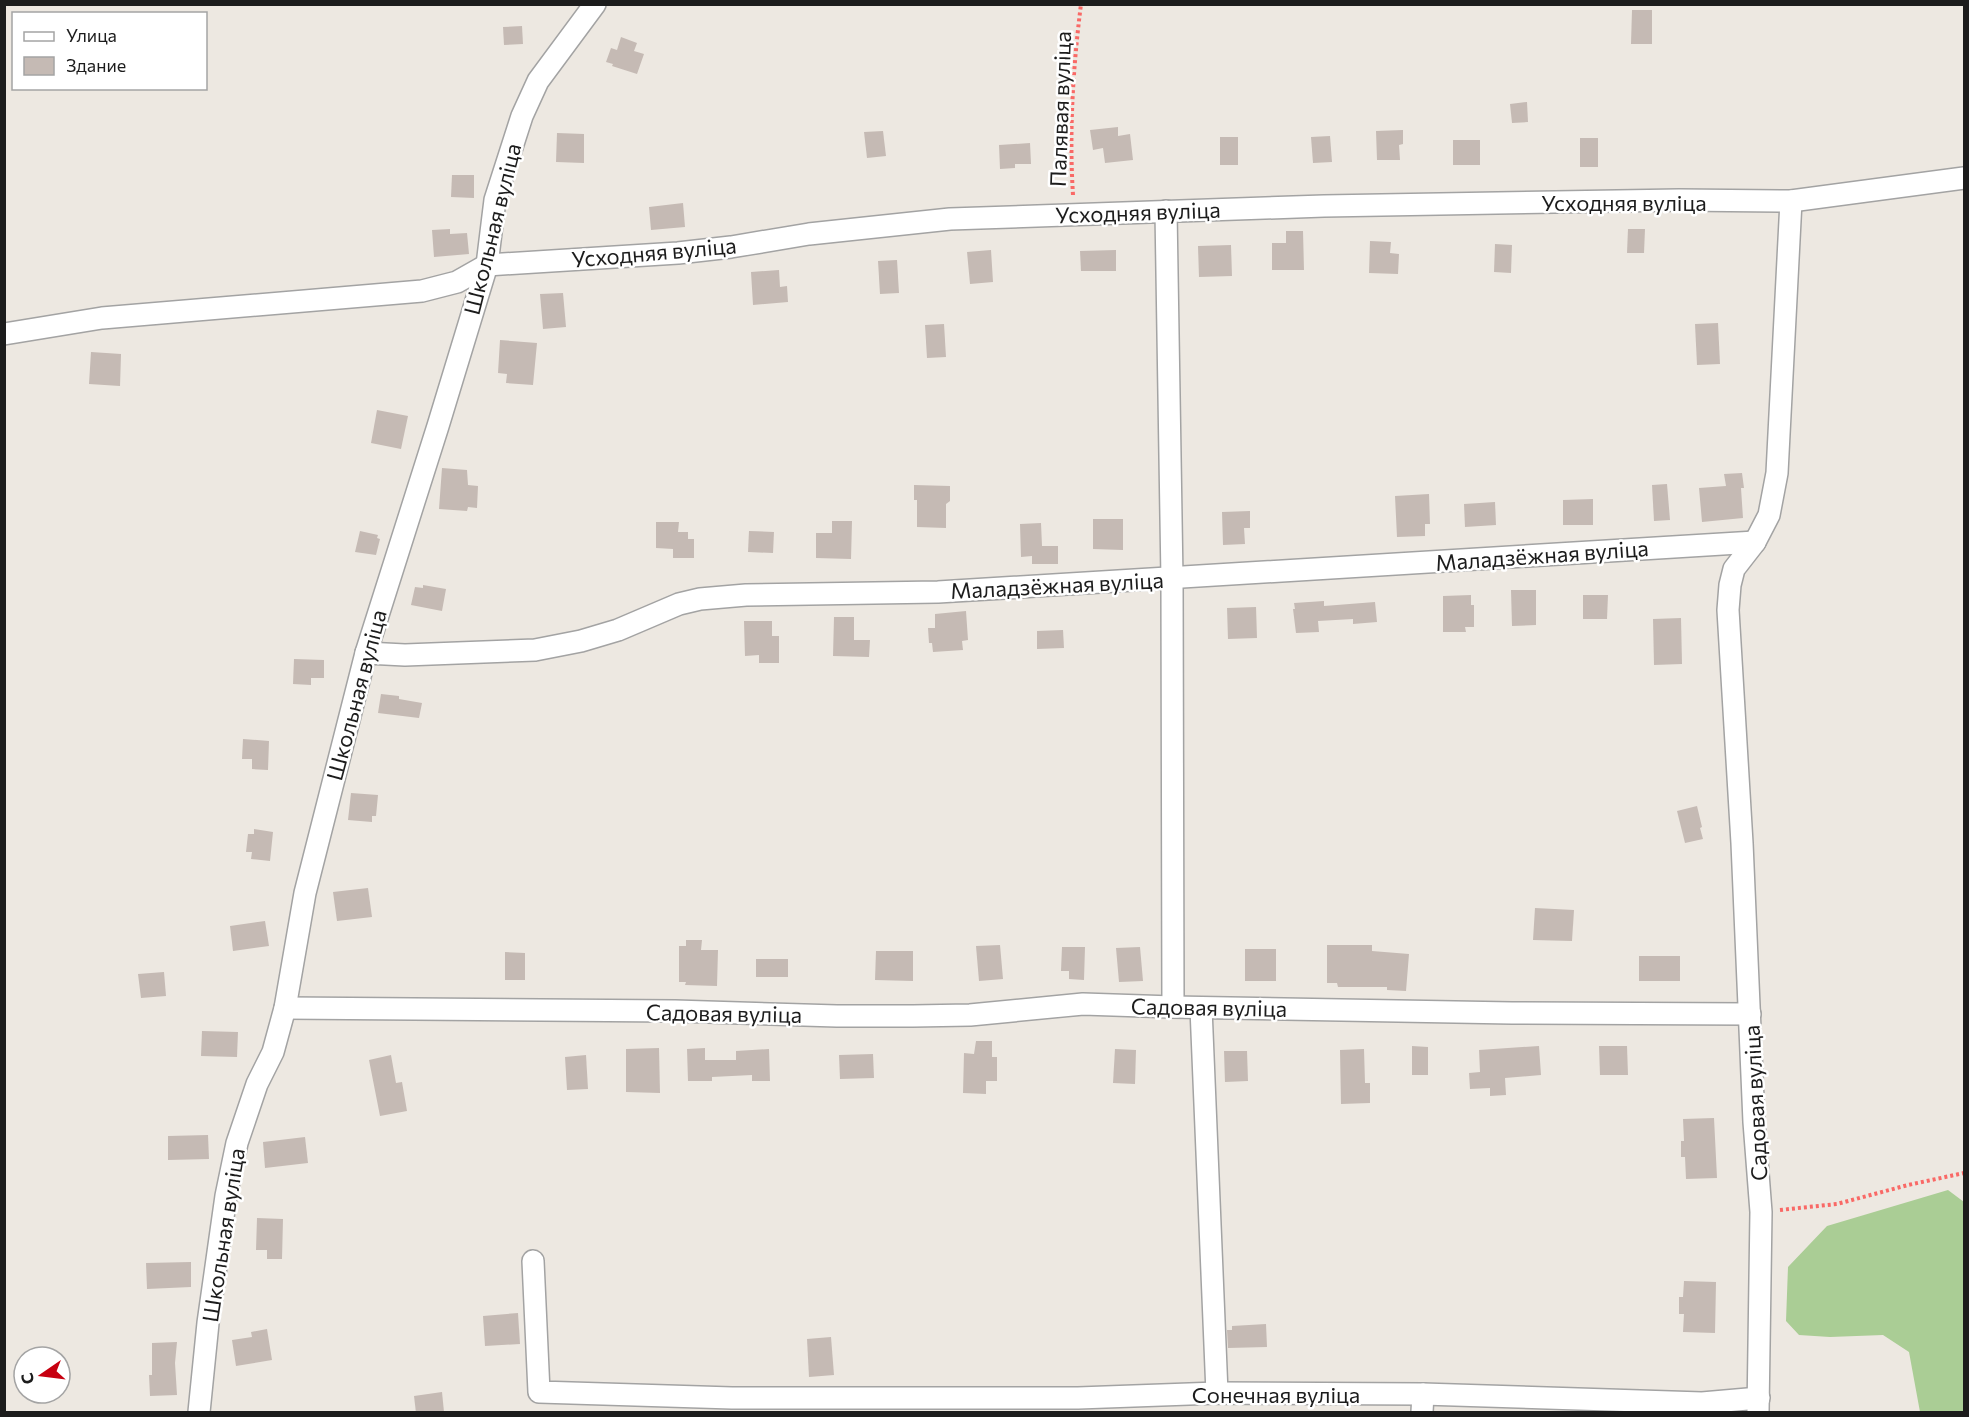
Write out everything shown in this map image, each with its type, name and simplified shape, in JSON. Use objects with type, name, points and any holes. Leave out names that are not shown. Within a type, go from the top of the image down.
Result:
[{"type":"street","name":"Школьная вуліца","points":[[199,1413],[201,1378],[224,1208],[237,1143],[257,1084],[273,1052],[285,1008],[305,893],[366,653],[487,265],[495,200],[522,116],[538,81],[595,4]]},
{"type":"street","name":"Усходняя вуліца","points":[[487,265],[678,254],[809,234],[950,219],[1324,206],[1679,200],[1791,201],[1965,178]]},
{"type":"street","points":[[1750,1014],[1728,610],[1734,569],[1755,542],[1769,515],[1777,473],[1791,201]]},
{"type":"street","points":[[1167,211],[1172,579],[1173,1008]]},
{"type":"street","points":[[4,334],[102,318],[422,291],[457,282],[487,265]]},
{"type":"street","name":"Маладзёжная вуліца","points":[[366,653],[405,655],[535,650],[581,641],[618,630],[679,604],[700,599],[734,596],[938,592],[1755,542]]},
{"type":"street","name":"Садовая вуліца","points":[[285,1008],[675,1011],[913,1016],[970,1015],[1083,1004],[1173,1008],[1750,1014],[1754,1122],[1761,1212],[1759,1405]]},
{"type":"street","points":[[1201,1008],[1217,1393]]},
{"type":"street","name":"Сонечная вуліца","points":[[533,1261],[539,1392],[1078,1405],[1217,1393],[1423,1403],[1759,1405]]},
{"type":"path","name":"Палявая вуліца","points":[[1075,214],[1071,158],[1072,116],[1081,4]]},
{"type":"path","points":[[1761,1212],[1837,1203],[1965,1173]]},
{"type":"green space","points":[[1948,1190],[1964,1202],[1964,1412],[1920,1412],[1909,1352],[1883,1335],[1830,1337],[1799,1335],[1786,1321],[1788,1267],[1827,1226]]},
{"type":"building","points":[[1632,10],[1652,10],[1652,44],[1631,44]]},
{"type":"building","points":[[522,26],[523,44],[504,45],[503,27]]},
{"type":"building","points":[[621,37],[637,43],[634,51],[644,54],[637,74],[606,62],[611,48],[617,50]]},
{"type":"building","points":[[1527,102],[1528,122],[1512,123],[1510,104]]},
{"type":"building","points":[[1118,127],[1118,136],[1130,134],[1133,160],[1105,163],[1103,148],[1093,150],[1090,130]]},
{"type":"building","points":[[1403,130],[1403,144],[1399,145],[1400,160],[1377,160],[1376,131]]},
{"type":"building","points":[[883,131],[886,156],[867,158],[864,132]]},
{"type":"building","points":[[557,133],[584,134],[584,163],[556,162]]},
{"type":"building","points":[[1330,136],[1332,162],[1313,163],[1311,137]]},
{"type":"building","points":[[1220,137],[1238,137],[1238,165],[1220,165]]},
{"type":"building","points":[[1580,138],[1598,138],[1598,167],[1580,167]]},
{"type":"building","points":[[1453,140],[1480,140],[1480,165],[1453,165]]},
{"type":"building","points":[[1030,143],[1031,164],[1015,164],[1015,168],[1000,169],[999,145]]},
{"type":"building","points":[[452,175],[474,175],[474,198],[451,197]]},
{"type":"building","points":[[683,203],[685,227],[651,230],[649,207]]},
{"type":"building","points":[[450,229],[450,234],[467,233],[469,254],[434,257],[432,230]]},
{"type":"building","points":[[1628,229],[1645,229],[1644,253],[1627,253]]},
{"type":"building","points":[[1286,231],[1303,231],[1304,270],[1272,270],[1272,243],[1286,243]]},
{"type":"building","points":[[1370,241],[1391,242],[1390,253],[1399,254],[1398,274],[1369,273]]},
{"type":"building","points":[[1495,244],[1512,245],[1511,273],[1494,272]]},
{"type":"building","points":[[1231,245],[1232,276],[1199,277],[1198,246]]},
{"type":"building","points":[[991,250],[993,282],[970,284],[967,252]]},
{"type":"building","points":[[1116,250],[1116,271],[1081,271],[1080,251]]},
{"type":"building","points":[[897,260],[899,293],[880,294],[878,261]]},
{"type":"building","points":[[779,270],[780,287],[787,286],[788,302],[753,305],[751,272]]},
{"type":"building","points":[[563,293],[566,327],[543,329],[540,294]]},
{"type":"building","points":[[1718,323],[1720,364],[1697,365],[1695,324]]},
{"type":"building","points":[[944,324],[946,357],[927,358],[925,325]]},
{"type":"building","points":[[500,340],[537,343],[533,385],[506,383],[507,374],[498,373]]},
{"type":"building","points":[[91,352],[121,354],[120,386],[89,384]]},
{"type":"building","points":[[377,410],[408,416],[401,449],[371,443]]},
{"type":"building","points":[[442,468],[467,470],[468,485],[478,486],[477,508],[468,507],[467,511],[439,509]]},
{"type":"building","points":[[1742,473],[1743,518],[1702,522],[1699,488],[1726,486],[1724,474]]},
{"type":"building","points":[[1667,484],[1670,520],[1654,521],[1652,485]]},
{"type":"building","points":[[914,485],[950,486],[950,501],[946,504],[946,528],[917,527],[917,500],[914,500]]},
{"type":"building","points":[[1429,494],[1430,524],[1425,524],[1425,536],[1397,537],[1395,496]]},
{"type":"building","points":[[1593,499],[1593,525],[1563,525],[1563,500]]},
{"type":"building","points":[[1495,502],[1496,525],[1465,527],[1464,504]]},
{"type":"building","points":[[1250,511],[1250,528],[1244,528],[1245,544],[1223,545],[1222,512]]},
{"type":"building","points":[[1093,519],[1123,519],[1123,550],[1093,549]]},
{"type":"building","points":[[832,521],[852,521],[851,559],[816,558],[816,533],[832,533]]},
{"type":"building","points":[[656,522],[679,522],[678,532],[688,532],[688,539],[694,539],[694,558],[673,558],[673,549],[656,548]]},
{"type":"building","points":[[1041,523],[1042,546],[1058,546],[1058,564],[1032,564],[1032,556],[1021,557],[1020,524]]},
{"type":"building","points":[[360,531],[378,535],[377,538],[380,539],[376,555],[355,552]]},
{"type":"building","points":[[749,531],[774,532],[773,553],[748,552]]},
{"type":"building","points":[[423,585],[446,589],[442,611],[411,605],[415,587],[423,588]]},
{"type":"building","points":[[1511,590],[1536,590],[1536,625],[1512,626]]},
{"type":"building","points":[[1471,595],[1471,605],[1474,605],[1474,627],[1465,627],[1466,632],[1443,632],[1443,596]]},
{"type":"building","points":[[1583,595],[1608,595],[1607,619],[1583,619]]},
{"type":"building","points":[[1324,601],[1324,606],[1375,602],[1377,622],[1353,624],[1353,619],[1318,621],[1319,632],[1296,633],[1294,603]]},
{"type":"building","points":[[1256,607],[1257,638],[1228,639],[1227,608]]},
{"type":"building","points":[[966,611],[968,640],[962,641],[963,650],[933,652],[932,643],[929,643],[928,628],[935,628],[935,614]]},
{"type":"building","points":[[834,617],[854,617],[854,640],[870,640],[869,657],[833,656]]},
{"type":"building","points":[[1681,618],[1682,664],[1654,665],[1653,619]]},
{"type":"building","points":[[744,621],[772,621],[772,636],[779,636],[779,663],[759,663],[759,655],[745,656]]},
{"type":"building","points":[[1063,630],[1064,648],[1037,649],[1037,631]]},
{"type":"building","points":[[294,659],[324,660],[324,678],[311,678],[311,685],[293,684]]},
{"type":"building","points":[[381,694],[399,696],[399,699],[422,703],[419,718],[378,713]]},
{"type":"building","points":[[243,739],[269,741],[268,770],[252,769],[252,759],[242,759]]},
{"type":"building","points":[[351,793],[378,795],[376,816],[372,816],[372,822],[348,820]]},
{"type":"building","points":[[1697,806],[1703,839],[1685,843],[1677,811]]},
{"type":"building","points":[[254,829],[273,832],[270,861],[251,859],[252,852],[246,852],[248,834],[254,834]]},
{"type":"building","points":[[368,888],[372,917],[337,921],[333,892]]},
{"type":"building","points":[[1535,908],[1574,910],[1572,941],[1533,940]]},
{"type":"building","points":[[265,921],[269,946],[233,951],[230,926]]},
{"type":"building","points":[[686,940],[702,940],[701,950],[718,950],[717,986],[685,985],[686,982],[679,982],[679,946],[686,946]]},
{"type":"building","points":[[1000,945],[1003,979],[979,981],[976,946]]},
{"type":"building","points":[[1327,945],[1372,945],[1372,951],[1409,954],[1406,991],[1387,990],[1387,987],[1338,987],[1337,983],[1327,983]]},
{"type":"building","points":[[1062,947],[1085,947],[1084,980],[1069,979],[1069,971],[1061,971]]},
{"type":"building","points":[[1140,947],[1143,981],[1119,982],[1116,948]]},
{"type":"building","points":[[1245,949],[1276,949],[1276,981],[1245,981]]},
{"type":"building","points":[[876,951],[913,951],[913,981],[875,980]]},
{"type":"building","points":[[505,952],[525,953],[525,980],[505,980]]},
{"type":"building","points":[[1639,956],[1680,956],[1680,981],[1639,981]]},
{"type":"building","points":[[756,959],[788,959],[788,977],[756,977]]},
{"type":"building","points":[[164,972],[166,996],[141,998],[138,974]]},
{"type":"building","points":[[202,1031],[238,1032],[237,1057],[201,1056]]},
{"type":"building","points":[[976,1041],[992,1041],[992,1057],[997,1057],[997,1081],[986,1081],[986,1094],[963,1093],[964,1053],[974,1054]]},
{"type":"building","points":[[1412,1046],[1428,1047],[1428,1075],[1412,1075]]},
{"type":"building","points":[[1539,1046],[1541,1075],[1505,1078],[1506,1095],[1490,1096],[1490,1088],[1470,1089],[1469,1073],[1480,1072],[1479,1050]]},
{"type":"building","points":[[1599,1046],[1627,1046],[1628,1075],[1600,1075]]},
{"type":"building","points":[[659,1048],[660,1093],[626,1092],[626,1049]]},
{"type":"building","points":[[705,1048],[705,1060],[736,1060],[736,1051],[769,1049],[770,1081],[752,1081],[752,1075],[712,1077],[712,1081],[688,1081],[687,1049]]},
{"type":"building","points":[[1115,1049],[1136,1050],[1135,1084],[1113,1083]]},
{"type":"building","points":[[1364,1049],[1365,1083],[1370,1083],[1370,1103],[1341,1104],[1340,1050]]},
{"type":"building","points":[[1224,1051],[1247,1051],[1248,1081],[1225,1082]]},
{"type":"building","points":[[873,1054],[874,1078],[840,1079],[839,1055]]},
{"type":"building","points":[[391,1055],[396,1083],[402,1082],[407,1111],[380,1116],[369,1060]]},
{"type":"building","points":[[586,1055],[588,1089],[567,1090],[565,1057]]},
{"type":"building","points":[[1714,1118],[1717,1178],[1686,1179],[1685,1157],[1681,1157],[1681,1141],[1684,1141],[1683,1119]]},
{"type":"building","points":[[208,1135],[209,1159],[168,1160],[168,1136]]},
{"type":"building","points":[[305,1137],[308,1163],[265,1168],[263,1142]]},
{"type":"building","points":[[257,1218],[283,1219],[282,1259],[267,1259],[267,1250],[256,1250]]},
{"type":"building","points":[[191,1262],[191,1287],[147,1289],[146,1263]]},
{"type":"building","points":[[1684,1281],[1716,1282],[1715,1333],[1683,1332],[1684,1314],[1679,1314],[1679,1297],[1683,1297]]},
{"type":"building","points":[[518,1313],[520,1344],[485,1346],[483,1316]]},
{"type":"building","points":[[1266,1324],[1267,1347],[1228,1348],[1227,1330],[1232,1330],[1232,1326]]},
{"type":"building","points":[[267,1329],[272,1360],[236,1366],[232,1340],[252,1337],[251,1332]]},
{"type":"building","points":[[831,1337],[834,1375],[809,1377],[807,1339]]},
{"type":"building","points":[[177,1342],[175,1363],[177,1395],[150,1396],[152,1343]]},
{"type":"building","points":[[442,1392],[444,1412],[416,1413],[414,1396]]}]
